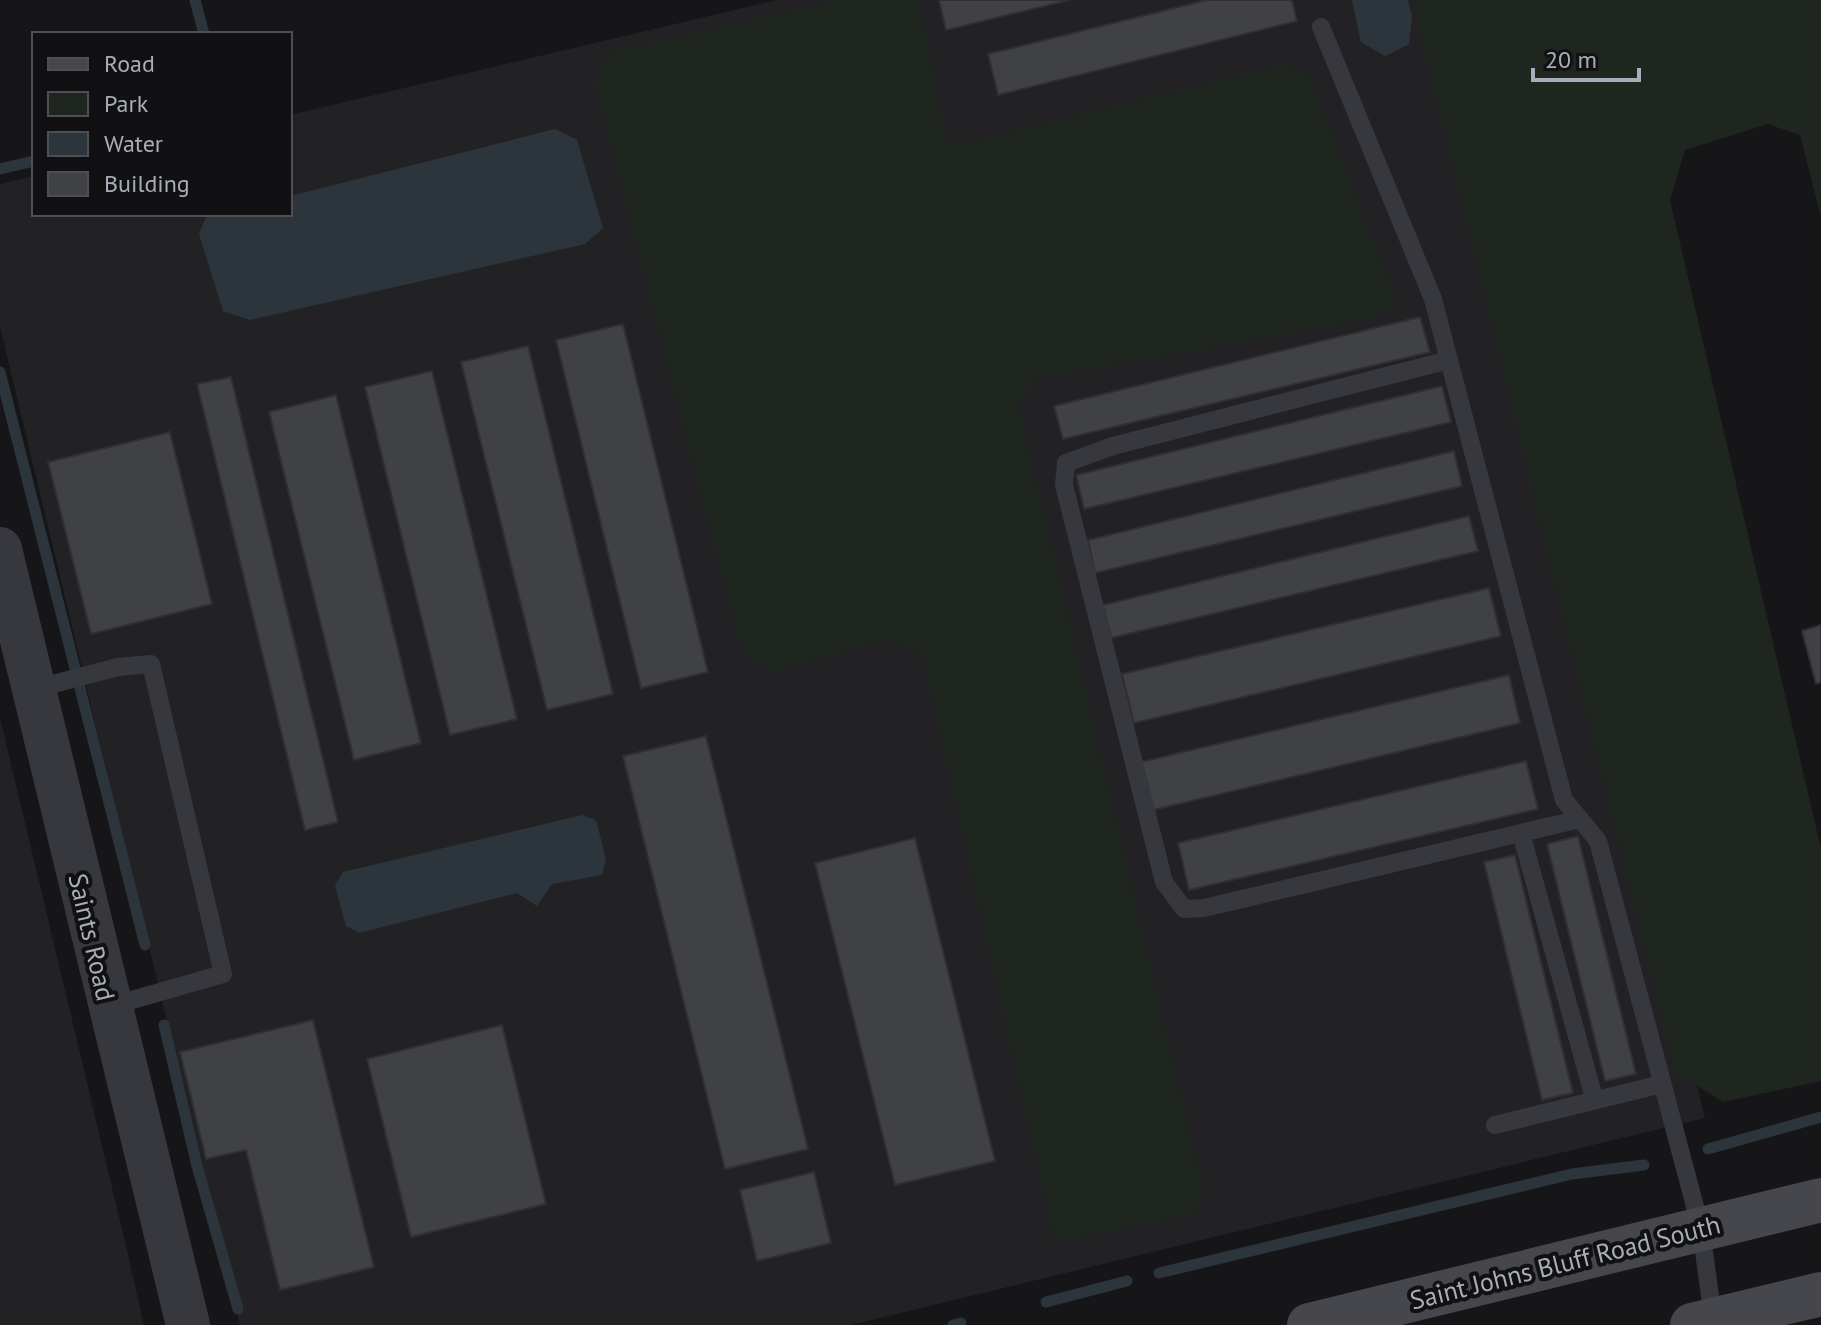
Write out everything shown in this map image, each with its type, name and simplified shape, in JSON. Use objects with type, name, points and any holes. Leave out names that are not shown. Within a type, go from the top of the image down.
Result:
[{"type":"main road","name":"Saint Johns Bluff Road South","points":[[1309,1325],[1821,1200]]},
{"type":"main road","points":[[1703,1322],[1821,1294]]},
{"type":"street","name":"Saints Road","points":[[0,549],[188,1325]]},
{"type":"lane","points":[[1321,27],[1433,299],[1564,800],[1598,841],[1701,1229],[1703,1322]]},
{"type":"lane","points":[[1449,360],[1113,446],[1066,463],[1064,485],[1164,882],[1184,909],[1204,908],[1580,819]]},
{"type":"lane","points":[[33,689],[118,667],[151,664],[223,974],[109,1007]]},
{"type":"lane","points":[[1521,833],[1594,1098]]},
{"type":"lane","points":[[1495,1125],[1594,1098],[1662,1084]]},
{"type":"shaded area","points":[[777,0],[1429,0],[1705,1118],[851,1325],[240,1325],[0,327],[0,184],[32,176],[32,216],[292,216],[292,115]]},
{"type":"shaded area","points":[[0,718],[126,1246],[144,1325],[0,1325]]},
{"type":"green space","points":[[839,0],[919,0],[946,140],[964,144],[1282,65],[1309,75],[1397,303],[1380,317],[1037,379],[1018,405],[1204,1195],[1195,1213],[1064,1241],[1053,1234],[922,653],[889,639],[770,673],[741,649],[594,80],[607,53]]},
{"type":"green space","points":[[1412,0],[1821,0],[1821,217],[1800,135],[1768,124],[1685,150],[1670,200],[1821,849],[1821,1081],[1723,1102],[1675,1072]]},
{"type":"water","points":[[1352,0],[1408,0],[1412,17],[1409,44],[1385,56],[1361,42]]},
{"type":"water","points":[[555,129],[577,140],[603,228],[585,244],[250,320],[223,311],[199,234],[206,217],[292,216],[292,195]]},
{"type":"water","points":[[582,815],[596,820],[606,859],[602,875],[552,884],[537,906],[517,893],[359,933],[346,926],[335,885],[343,872]]},
{"type":"building","points":[[939,0],[1070,0],[946,30]]},
{"type":"building","points":[[1207,0],[1292,0],[1297,21],[998,95],[988,54]]},
{"type":"building","points":[[1420,317],[1430,352],[1063,439],[1054,406]]},
{"type":"building","points":[[623,324],[708,672],[641,688],[556,340]]},
{"type":"building","points":[[528,346],[613,694],[547,710],[461,362]]},
{"type":"building","points":[[432,371],[517,719],[450,735],[365,387]]},
{"type":"building","points":[[231,377],[338,822],[305,830],[197,384]]},
{"type":"building","points":[[1442,386],[1451,422],[1084,509],[1076,475]]},
{"type":"building","points":[[336,395],[421,743],[354,760],[269,412]]},
{"type":"building","points":[[170,432],[212,604],[91,634],[48,462]]},
{"type":"building","points":[[1454,451],[1462,486],[1095,573],[1088,540]]},
{"type":"building","points":[[1469,516],[1478,551],[1111,638],[1103,605]]},
{"type":"building","points":[[1489,588],[1501,636],[1134,723],[1122,674]]},
{"type":"building","points":[[1821,625],[1821,682],[1816,684],[1802,631]]},
{"type":"building","points":[[1509,675],[1520,723],[1153,810],[1141,762]]},
{"type":"building","points":[[706,736],[808,1149],[725,1169],[623,756]]},
{"type":"building","points":[[1526,761],[1538,809],[1189,890],[1178,843]]},
{"type":"building","points":[[1578,836],[1636,1074],[1605,1081],[1547,844]]},
{"type":"building","points":[[915,838],[995,1161],[895,1185],[815,863]]},
{"type":"building","points":[[1515,855],[1573,1093],[1542,1100],[1484,862]]},
{"type":"building","points":[[313,1020],[374,1267],[280,1290],[246,1150],[206,1159],[180,1052]]},
{"type":"building","points":[[502,1025],[546,1204],[411,1237],[367,1059]]},
{"type":"building","points":[[814,1172],[831,1243],[757,1261],[740,1190]]},
{"type":"waterway","points":[[195,0],[203,32]]},
{"type":"waterway","points":[[0,169],[32,161]]},
{"type":"waterway","points":[[0,372],[145,945]]},
{"type":"waterway","points":[[164,1025],[197,1166],[238,1309]]},
{"type":"waterway","points":[[1708,1149],[1821,1117]]},
{"type":"waterway","points":[[1159,1273],[1572,1174],[1644,1165]]},
{"type":"waterway","points":[[1046,1302],[1127,1281]]},
{"type":"waterway","points":[[953,1325],[961,1323]]}]
